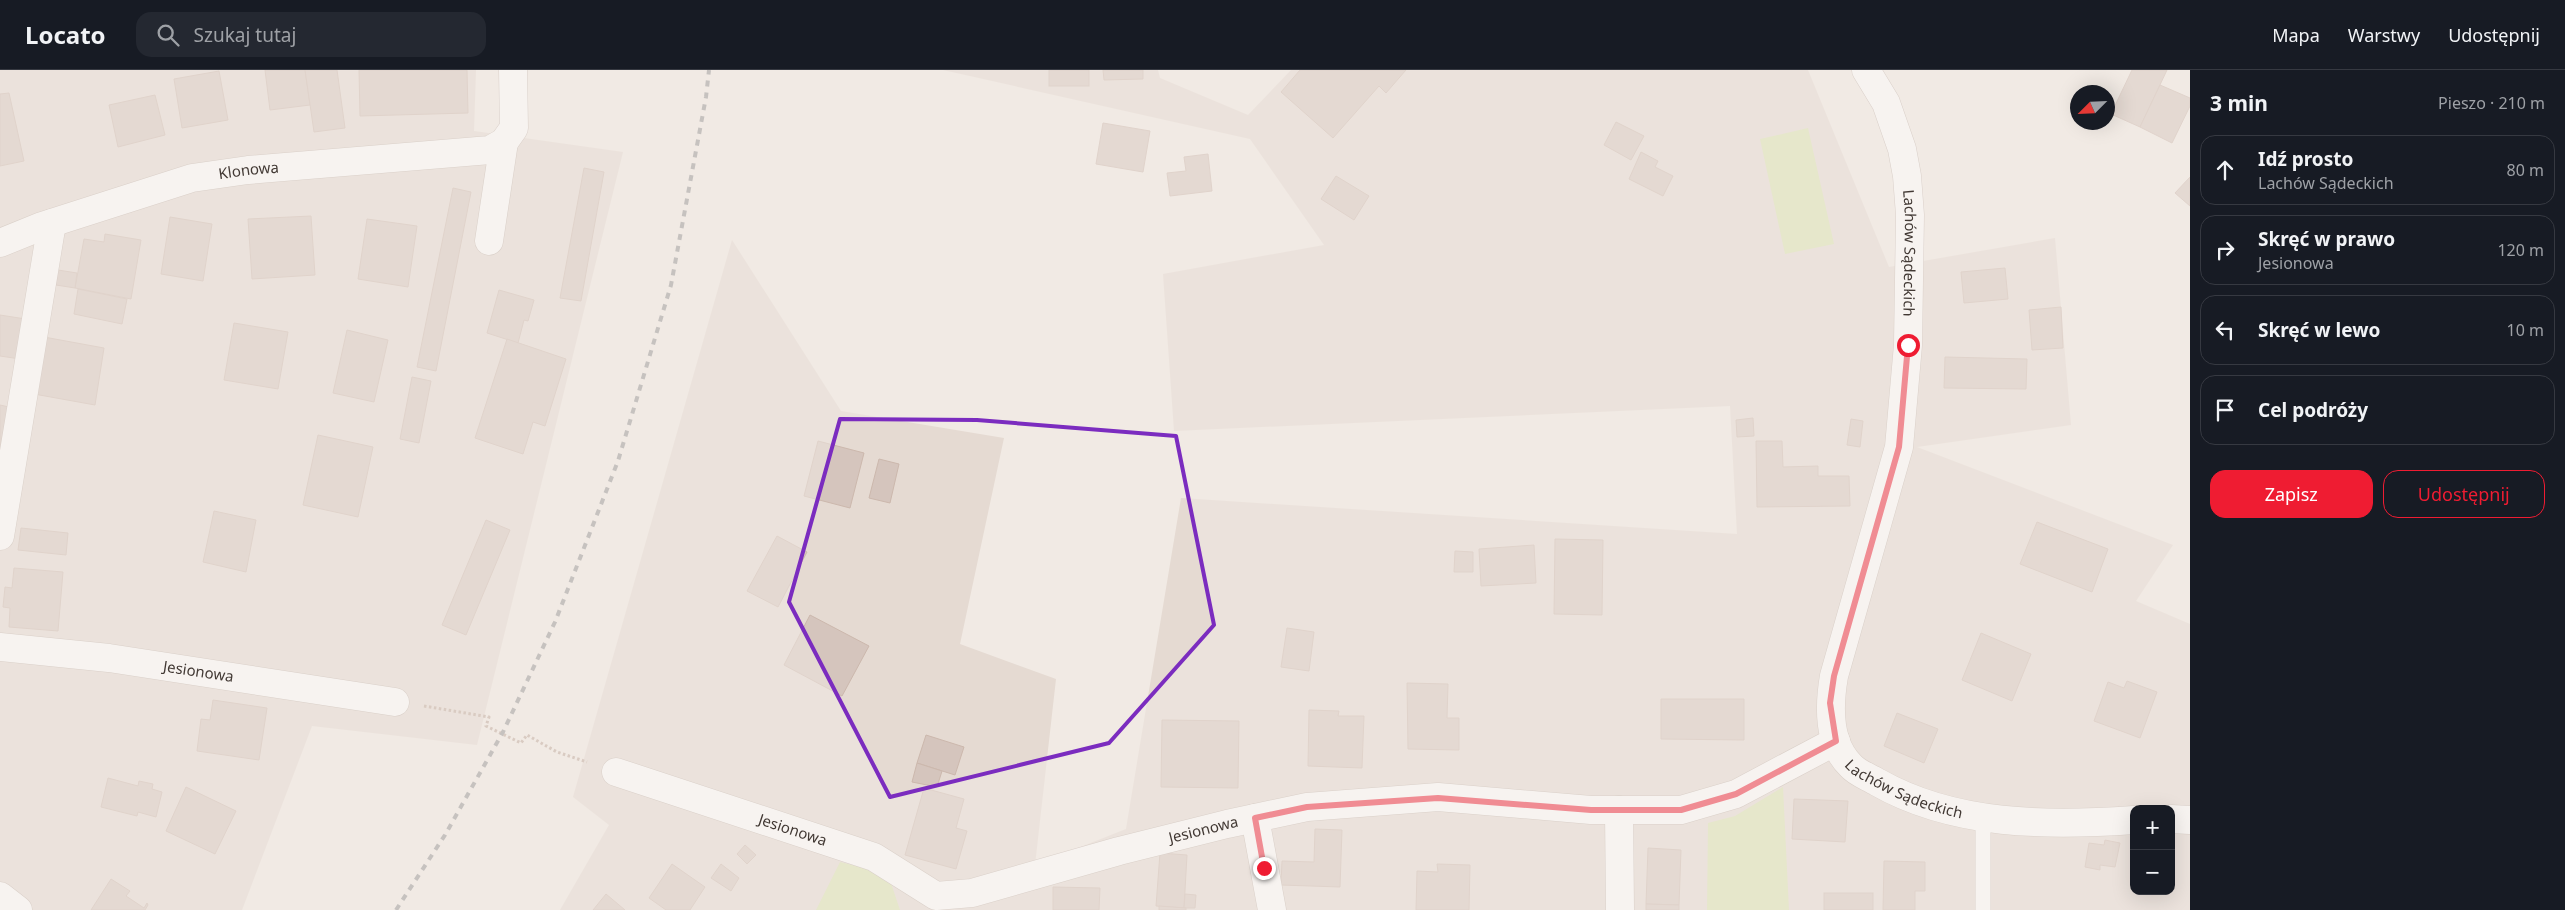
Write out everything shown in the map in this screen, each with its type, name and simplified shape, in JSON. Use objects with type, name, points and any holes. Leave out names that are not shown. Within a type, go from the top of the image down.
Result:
[{"type":"street","points":[[489,241],[504,142],[514,128],[513,70]]},
{"type":"street","name":"Lachów Sądeckich","points":[[1866,70],[1886,103],[1902,149],[1907,176],[1910,215],[1908,345],[1899,447],[1834,676],[1830,703],[1836,741],[1851,766],[1894,791],[1941,806],[2007,822],[2072,824],[2130,820]]},
{"type":"street","name":"Klonowa","points":[[0,243],[52,223],[192,178],[248,170],[470,153],[490,150],[504,142]]},
{"type":"street","points":[[0,536],[52,223]]},
{"type":"street","name":"Jesionowa","points":[[0,647],[109,658],[395,702]]},
{"type":"street","name":"Jesionowa","points":[[616,772],[874,857],[935,903],[1119,851],[1307,807],[1438,798],[1591,810],[1681,810],[1736,794],[1836,741]]},
{"type":"street","points":[[1619,810],[1620,910]]},
{"type":"street","points":[[1255,818],[1272,910]]},
{"type":"street","points":[[2175,819],[2190,820]]},
{"type":"street","points":[[0,896],[18,910]]},
{"type":"lane","points":[[1983,816],[1984,910]]},
{"type":"path","points":[[395,702],[489,717],[486,726],[521,743],[527,734],[557,752],[616,772]]},
{"type":"highlighted area","points":[[840,419],[977,420],[1176,436],[1214,625],[1109,743],[890,797],[789,602]]},
{"type":"shaded area","points":[[0,70],[476,70],[474,131],[623,152],[477,745],[312,726],[242,910],[0,910]]},
{"type":"shaded area","points":[[943,70],[1158,70],[1160,78],[1248,115],[1291,70],[1808,70],[1889,267],[2055,238],[2071,425],[1917,447],[2173,545],[2136,601],[2190,624],[2190,910],[560,910],[609,825],[573,797],[732,240],[841,411],[1004,438],[960,644],[1056,679],[1035,865],[1126,829],[1181,498],[1737,534],[1730,406],[1174,431],[1163,274],[1324,245],[1250,139]]},
{"type":"green space","points":[[1808,128],[1834,244],[1785,254],[1760,139]]},
{"type":"green space","points":[[1783,787],[1789,910],[1707,910],[1708,823],[1735,816]]},
{"type":"green space","points":[[840,862],[870,869],[891,883],[900,910],[816,910]]},
{"type":"building","points":[[265,70],[305,70],[310,105],[270,110]]},
{"type":"building","points":[[305,70],[337,70],[345,128],[314,132]]},
{"type":"building","points":[[359,70],[467,70],[468,113],[360,116]]},
{"type":"building","points":[[1049,70],[1089,70],[1089,86],[1049,86]]},
{"type":"building","points":[[1103,70],[1143,70],[1143,79],[1104,80]]},
{"type":"building","points":[[1300,70],[1406,70],[1386,93],[1379,86],[1333,138],[1281,92]]},
{"type":"building","points":[[2132,70],[2167,70],[2140,127],[2115,116],[2115,106]]},
{"type":"building","points":[[219,71],[228,120],[182,128],[174,79]]},
{"type":"building","points":[[2160,85],[2190,98],[2190,106],[2172,143],[2140,127]]},
{"type":"building","points":[[9,93],[24,161],[0,166],[0,94]]},
{"type":"building","points":[[155,95],[165,135],[118,147],[109,105]]},
{"type":"building","points":[[1616,122],[1644,136],[1631,160],[1604,145]]},
{"type":"building","points":[[1103,123],[1150,131],[1143,172],[1096,164]]},
{"type":"building","points":[[1641,152],[1658,161],[1655,167],[1673,176],[1663,196],[1629,179]]},
{"type":"building","points":[[1208,154],[1212,191],[1170,196],[1167,173],[1186,171],[1184,157]]},
{"type":"building","points":[[584,168],[604,172],[581,301],[560,298]]},
{"type":"building","points":[[1336,176],[1369,196],[1354,220],[1321,199]]},
{"type":"building","points":[[2190,177],[2190,206],[2175,193]]},
{"type":"building","points":[[453,188],[471,192],[436,371],[417,367]]},
{"type":"building","points":[[311,216],[315,275],[252,279],[248,219]]},
{"type":"building","points":[[170,217],[212,224],[203,281],[161,274]]},
{"type":"building","points":[[367,219],[417,226],[408,287],[358,279]]},
{"type":"building","points":[[105,234],[141,240],[131,299],[75,288],[84,239],[104,242]]},
{"type":"building","points":[[2005,268],[2008,299],[1964,303],[1961,272]]},
{"type":"building","points":[[58,270],[77,273],[75,288],[56,285]]},
{"type":"building","points":[[78,289],[127,299],[122,324],[74,314]]},
{"type":"building","points":[[499,290],[534,300],[528,321],[524,320],[518,343],[487,333]]},
{"type":"building","points":[[2061,307],[2063,348],[2032,350],[2029,310]]},
{"type":"building","points":[[0,315],[32,320],[27,360],[0,356]]},
{"type":"building","points":[[234,323],[288,332],[278,389],[224,380]]},
{"type":"building","points":[[347,330],[388,340],[374,402],[333,393]]},
{"type":"building","points":[[44,337],[104,348],[95,405],[34,394]]},
{"type":"building","points":[[507,339],[566,359],[545,426],[533,422],[523,454],[475,438]]},
{"type":"building","points":[[1945,357],[2027,359],[2026,389],[1944,388]]},
{"type":"building","points":[[412,377],[431,381],[419,443],[400,439]]},
{"type":"building","points":[[0,405],[9,407],[3,450],[0,449]]},
{"type":"building","points":[[1753,418],[1754,436],[1737,437],[1736,420]]},
{"type":"building","points":[[1851,419],[1863,421],[1860,447],[1847,445]]},
{"type":"building","points":[[318,435],[373,447],[358,517],[303,505]]},
{"type":"building","points":[[818,441],[864,453],[850,508],[804,496]]},
{"type":"building","points":[[1756,441],[1782,441],[1783,467],[1818,466],[1818,476],[1849,476],[1850,506],[1757,507]]},
{"type":"building","points":[[879,459],[899,464],[890,503],[869,498]]},
{"type":"building","points":[[214,511],[256,520],[246,572],[203,562]]},
{"type":"building","points":[[486,520],[510,530],[466,635],[442,625]]},
{"type":"building","points":[[2037,522],[2108,549],[2092,592],[2020,564]]},
{"type":"building","points":[[21,528],[68,533],[66,555],[18,550]]},
{"type":"building","points":[[777,536],[807,552],[778,607],[747,591]]},
{"type":"building","points":[[1555,539],[1603,540],[1602,615],[1554,614]]},
{"type":"building","points":[[1534,545],[1536,583],[1481,586],[1479,549]]},
{"type":"building","points":[[1455,551],[1473,552],[1473,572],[1454,572]]},
{"type":"building","points":[[14,568],[63,572],[58,631],[9,627],[10,608],[3,607],[5,587],[12,588]]},
{"type":"building","points":[[810,615],[869,646],[842,696],[784,665]]},
{"type":"building","points":[[1287,628],[1314,632],[1309,671],[1281,667]]},
{"type":"building","points":[[1981,633],[2031,654],[2012,701],[1962,680]]},
{"type":"building","points":[[2127,681],[2157,692],[2140,738],[2094,721],[2108,682],[2124,688]]},
{"type":"building","points":[[1407,683],[1448,684],[1447,718],[1459,718],[1459,750],[1408,749]]},
{"type":"building","points":[[1661,699],[1744,699],[1744,740],[1661,739]]},
{"type":"building","points":[[213,700],[267,708],[259,760],[197,751],[201,719],[210,720]]},
{"type":"building","points":[[1309,710],[1339,711],[1338,716],[1364,716],[1362,768],[1308,766]]},
{"type":"building","points":[[1897,713],[1938,729],[1924,763],[1884,746]]},
{"type":"building","points":[[1162,720],[1239,721],[1238,788],[1161,787]]},
{"type":"building","points":[[926,735],[964,747],[955,775],[917,763]]},
{"type":"building","points":[[917,763],[942,771],[937,787],[912,782]]},
{"type":"building","points":[[108,778],[138,786],[139,781],[153,784],[152,789],[162,792],[156,817],[138,812],[137,816],[101,807]]},
{"type":"building","points":[[186,787],[236,811],[215,854],[166,831]]},
{"type":"building","points":[[924,788],[964,799],[956,828],[967,831],[956,869],[905,855]]},
{"type":"building","points":[[1794,799],[1848,801],[1845,842],[1792,839]]},
{"type":"building","points":[[1315,829],[1342,830],[1340,887],[1281,885],[1282,861],[1314,862]]},
{"type":"building","points":[[2105,840],[2120,843],[2115,867],[2100,865],[2100,870],[2085,867],[2089,843],[2104,845]]},
{"type":"building","points":[[745,845],[756,855],[747,864],[737,854]]},
{"type":"building","points":[[1648,848],[1681,850],[1679,905],[1646,904]]},
{"type":"building","points":[[1160,853],[1187,855],[1184,908],[1156,906]]},
{"type":"building","points":[[1884,861],[1925,862],[1925,891],[1915,891],[1915,910],[1883,910]]},
{"type":"building","points":[[672,864],[705,887],[690,910],[666,910],[649,898]]},
{"type":"building","points":[[721,864],[739,878],[731,891],[711,878]]},
{"type":"building","points":[[1437,864],[1470,865],[1469,910],[1416,910],[1417,871],[1438,872]]},
{"type":"building","points":[[111,879],[130,891],[126,896],[144,908],[147,903],[148,905],[145,910],[91,910]]},
{"type":"building","points":[[1053,887],[1100,888],[1099,910],[1053,910]]},
{"type":"building","points":[[1824,893],[1873,893],[1873,910],[1824,910]]},
{"type":"building","points":[[606,894],[625,910],[593,910]]},
{"type":"building","points":[[1185,894],[1196,895],[1195,908],[1184,908]]},
{"type":"building","points":[[1646,904],[1679,905],[1679,910],[1646,910]]},
{"type":"building","points":[[1159,906],[1186,908],[1186,910],[1159,910]]},
{"type":"railway","points":[[396,910],[445,835],[503,732],[555,622],[618,461],[671,285],[706,97],[709,70]]},
{"type":"route","points":[[1264,868],[1255,818],[1307,807],[1438,798],[1591,810],[1681,810],[1736,794],[1836,741],[1833,732],[1830,703],[1834,676],[1899,447],[1908,345]]}]
